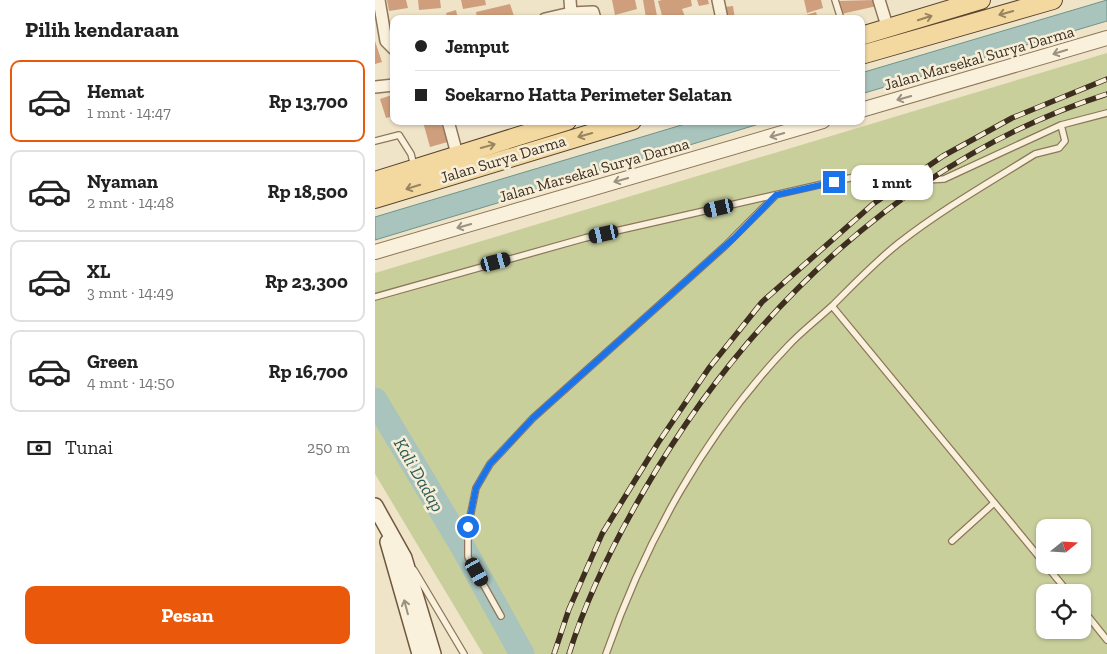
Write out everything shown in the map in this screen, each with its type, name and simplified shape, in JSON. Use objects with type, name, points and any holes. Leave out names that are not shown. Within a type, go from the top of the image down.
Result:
[{"type":"main road","points":[[865,54],[1053,0]]},
{"type":"main road","points":[[865,35],[972,1]]},
{"type":"main road","name":"Jalan Surya Darma","points":[[375,181],[554,125]]},
{"type":"main road","name":"Jalan Surya Darma","points":[[375,199],[619,125]]},
{"type":"main road","points":[[375,507],[392,534],[413,584],[433,654]]},
{"type":"main road","points":[[375,507],[390,548],[420,654]]},
{"type":"street","points":[[379,0],[386,40],[390,44]]},
{"type":"street","points":[[570,0],[571,13]]},
{"type":"street","points":[[718,0],[720,15]]},
{"type":"street","points":[[879,0],[888,29]]},
{"type":"street","points":[[562,15],[593,12],[594,15]]},
{"type":"street","name":"Jalan Marsekal Surya Darma","points":[[865,109],[1107,38]]},
{"type":"street","points":[[375,87],[390,85]]},
{"type":"street","points":[[449,125],[457,154]]},
{"type":"street","name":"Jalan Marsekal Surya Darma","points":[[375,252],[809,125]]},
{"type":"lane","points":[[835,0],[840,15]]},
{"type":"lane","points":[[375,297],[585,238],[865,175],[889,176],[907,181],[944,179],[1061,125],[1107,113]]},
{"type":"lane","points":[[606,654],[649,550],[679,493],[713,440],[760,377],[789,345],[832,306],[871,266],[900,242],[1035,154],[1059,148],[1065,141],[1061,125]]},
{"type":"lane","points":[[375,141],[399,135],[411,154],[415,168]]},
{"type":"lane","points":[[501,616],[468,557],[468,527],[476,488],[490,464],[533,418],[731,241],[776,195]]},
{"type":"lane","points":[[832,306],[1061,584]]},
{"type":"lane","points":[[952,541],[994,504]]},
{"type":"lane","points":[[392,534],[463,654]]},
{"type":"lane","points":[[1091,620],[1107,640]]},
{"type":"green space","points":[[1107,53],[1107,654],[483,654],[375,474],[375,273]]},
{"type":"water","points":[[1107,0],[1107,21],[865,93],[865,72]]},
{"type":"water","points":[[682,125],[756,125],[375,240],[375,217]]},
{"type":"building","points":[[387,0],[406,0],[408,8],[389,11]]},
{"type":"building","points":[[418,0],[440,0],[441,8],[419,10]]},
{"type":"building","points":[[461,0],[485,0],[486,5],[463,9]]},
{"type":"building","points":[[612,0],[635,0],[637,9],[615,15]]},
{"type":"building","points":[[643,0],[654,0],[657,15],[646,15]]},
{"type":"building","points":[[691,0],[692,6],[682,9],[684,15],[662,15],[658,1]]},
{"type":"building","points":[[697,0],[708,0],[709,4],[699,6]]},
{"type":"building","points":[[804,0],[821,0],[823,8],[807,13]]},
{"type":"building","points":[[875,0],[877,6],[841,14],[837,1]]},
{"type":"building","points":[[510,4],[514,15],[476,15],[476,12]]},
{"type":"building","points":[[733,6],[734,15],[726,15],[725,7]]},
{"type":"building","points":[[456,10],[457,15],[447,15],[446,13]]},
{"type":"building","points":[[816,12],[817,15],[806,15]]},
{"type":"building","points":[[375,41],[382,62],[375,64]]},
{"type":"building","points":[[390,96],[390,117],[386,118],[380,99]]},
{"type":"building","points":[[424,125],[447,125],[451,141],[430,147]]},
{"type":"waterway","name":"Kali Dadap","points":[[375,400],[460,542],[522,654]]},
{"type":"railway","points":[[554,654],[569,609],[602,534],[658,443],[709,368],[762,302],[873,204],[943,156],[1012,118],[1107,79]]},
{"type":"railway","points":[[569,654],[584,611],[602,570],[645,489],[686,424],[733,361],[784,303],[840,249],[901,200],[965,158],[1034,122],[1107,94]]},
{"type":"route","points":[[468,527],[476,488],[490,464],[533,418],[734,238],[776,195],[834,182]]}]
